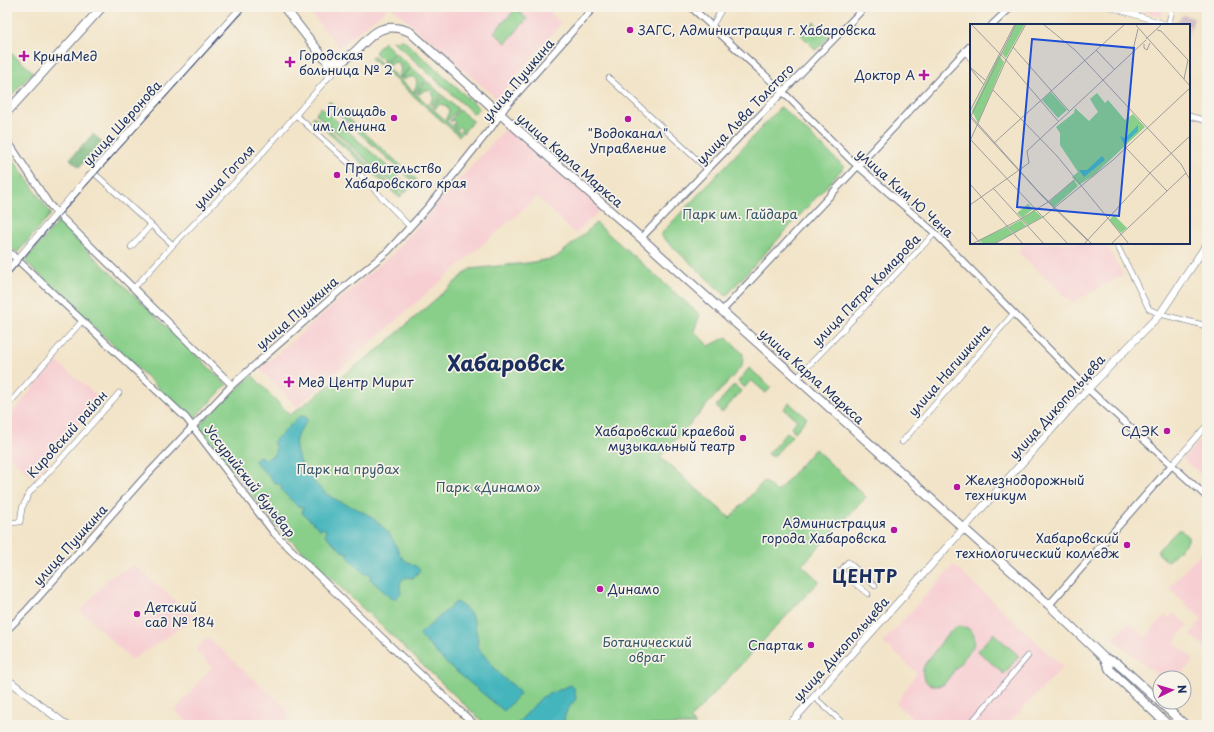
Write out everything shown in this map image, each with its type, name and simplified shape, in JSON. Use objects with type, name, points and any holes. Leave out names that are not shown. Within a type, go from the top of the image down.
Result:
[{"type":"main road","points":[[7,112],[102,7]]},
{"type":"main road","name":"улица Шеронова","points":[[7,272],[94,172],[242,7]]},
{"type":"main road","points":[[284,7],[323,57],[330,61],[338,61],[344,60],[350,56]]},
{"type":"main road","name":"улица Карла Маркса","points":[[350,56],[380,30],[392,28],[410,32],[1050,605],[1104,658],[1110,670],[1168,725]]},
{"type":"main road","name":"улица Дикопольцева","points":[[789,725],[1088,389],[1160,314],[1207,244]]},
{"type":"main road","name":"улица Шеронова","points":[[7,277],[19,260]]},
{"type":"main road","name":"улица Карла Маркса","points":[[1104,658],[1117,663],[1152,695]]},
{"type":"main road","points":[[7,679],[66,725]]},
{"type":"main road","name":"улица Карла Маркса","points":[[1169,710],[1185,725]]},
{"type":"main road","points":[[1173,714],[1188,725]]},
{"type":"street","name":"улица Пушкина","points":[[7,630],[27,610],[143,479],[232,385],[338,292],[388,251],[428,207],[491,128],[506,106],[594,7]]},
{"type":"street","name":"улица Ким Ю Чена","points":[[691,7],[782,91],[858,166],[935,233],[1088,389],[1207,497]]},
{"type":"street","points":[[712,26],[723,7]]},
{"type":"street","name":"улица Льва Толстого","points":[[641,238],[865,7]]},
{"type":"street","points":[[993,24],[1010,7]]},
{"type":"street","points":[[1110,7],[1165,24]]},
{"type":"street","points":[[1168,24],[1173,7]]},
{"type":"street","points":[[722,311],[970,46]]},
{"type":"street","points":[[966,50],[970,57]]},
{"type":"street","name":"улица Гоголя","points":[[134,288],[173,245],[230,188],[327,79],[350,56]]},
{"type":"street","points":[[323,57],[326,63],[327,79]]},
{"type":"street","points":[[609,78],[707,169]]},
{"type":"street","points":[[296,115],[351,166],[410,227]]},
{"type":"street","points":[[1190,116],[1207,121]]},
{"type":"street","points":[[7,140],[49,204],[58,214],[232,385]]},
{"type":"street","points":[[94,172],[173,245]]},
{"type":"street","points":[[131,247],[152,225]]},
{"type":"street","name":"улица Петра Комарова","points":[[796,378],[935,233]]},
{"type":"street","points":[[1116,244],[1149,309],[1160,314],[1207,326]]},
{"type":"street","name":"Уссурийский бульвар","points":[[7,250],[192,426],[274,533],[476,725]]},
{"type":"street","name":"улица Нагишкина","points":[[902,442],[1014,313]]},
{"type":"street","points":[[7,406],[82,321]]},
{"type":"street","name":"Кировский район","points":[[7,523],[20,522],[22,508],[30,492],[61,459],[118,393]]},
{"type":"street","points":[[1050,605],[1207,425]]},
{"type":"street","points":[[868,594],[842,570],[848,562],[875,586]]},
{"type":"street","points":[[856,584],[863,576]]},
{"type":"street","points":[[969,725],[1028,656]]},
{"type":"street","points":[[814,697],[845,725]]},
{"type":"shaded area","points":[[306,7],[389,7],[339,47]]},
{"type":"shaded area","points":[[391,7],[544,7],[561,23],[497,99]]},
{"type":"shaded area","points":[[1131,7],[1164,7],[1161,17]]},
{"type":"shaded area","points":[[1183,15],[1194,18],[1190,32],[1190,24],[1174,24]]},
{"type":"shaded area","points":[[506,128],[601,209],[575,234],[537,197],[297,407],[260,369],[393,253]]},
{"type":"shaded area","points":[[1025,244],[1106,244],[1123,275],[1072,303],[1018,252]]},
{"type":"shaded area","points":[[56,361],[101,399],[34,478],[7,455],[7,419]]},
{"type":"shaded area","points":[[1207,433],[1207,480],[1183,459]]},
{"type":"shaded area","points":[[1207,546],[1207,649],[1190,634],[1202,619],[1169,588]]},
{"type":"shaded area","name":"Детский сад № 184","points":[[134,565],[193,617],[188,623],[132,660],[81,611],[109,577]]},
{"type":"shaded area","points":[[954,565],[1063,667],[1007,725],[920,725],[896,704],[917,673],[883,642]]},
{"type":"shaded area","points":[[1174,613],[1188,625],[1174,642],[1194,660],[1185,670],[1152,671],[1113,639],[1128,622],[1145,637],[1165,615],[1169,619]]},
{"type":"shaded area","points":[[207,637],[287,709],[288,725],[191,725],[175,711],[212,667],[196,650]]},
{"type":"green space","points":[[516,9],[527,19],[506,43],[494,32]]},
{"type":"green space","points":[[814,22],[829,37],[816,50],[801,35]]},
{"type":"green space","points":[[403,40],[479,108],[474,114],[393,41]]},
{"type":"green space","points":[[384,42],[394,52],[384,63],[384,59],[376,55],[377,53],[375,52]]},
{"type":"green space","points":[[7,49],[33,72],[7,100]]},
{"type":"green space","points":[[395,53],[410,66],[400,78],[398,76],[401,70],[399,63],[395,62],[388,66],[385,64]]},
{"type":"green space","points":[[373,56],[461,134],[459,136],[371,58]]},
{"type":"green space","points":[[411,67],[426,80],[416,92],[414,91],[417,84],[416,79],[408,77],[404,80],[401,78]]},
{"type":"green space","points":[[427,81],[442,95],[432,106],[430,104],[434,97],[431,90],[425,90],[419,94],[417,93]]},
{"type":"green space","points":[[443,96],[458,109],[448,120],[446,119],[449,112],[447,106],[440,104],[435,109],[433,107]]},
{"type":"green space","points":[[329,101],[417,180],[414,182],[327,104]]},
{"type":"green space","points":[[321,107],[410,187],[404,194],[316,114]]},
{"type":"green space","name":"Парк им. Гайдара","points":[[781,107],[844,167],[726,296],[660,235]]},
{"type":"green space","points":[[459,110],[473,121],[463,133],[460,131],[462,129],[460,127],[458,129],[453,125],[455,122],[453,120],[451,122],[450,121]]},
{"type":"green space","points":[[314,116],[402,195],[400,198],[312,118]]},
{"type":"green space","points":[[93,134],[102,142],[79,167],[70,159]]},
{"type":"green space","points":[[7,150],[51,214],[17,253],[7,243]]},
{"type":"green space","points":[[58,222],[227,385],[192,420],[25,261]]},
{"type":"green space","name":"Парк «Динамо»","points":[[596,223],[700,315],[694,331],[709,346],[727,337],[743,354],[742,366],[660,457],[730,518],[764,481],[777,492],[815,449],[866,497],[802,565],[819,581],[690,719],[696,725],[486,725],[278,528],[198,426],[252,375],[290,415],[380,348],[470,269],[528,263],[555,258]]},
{"type":"green space","points":[[749,368],[771,387],[766,393],[751,380],[744,388],[738,382]]},
{"type":"green space","points":[[734,385],[741,391],[722,413],[716,406]]},
{"type":"green space","points":[[789,403],[807,418],[795,432],[791,428],[797,420],[784,409]]},
{"type":"green space","points":[[787,432],[792,436],[773,457],[768,454]]},
{"type":"green space","points":[[1178,530],[1181,530],[1188,537],[1188,541],[1167,561],[1158,553],[1158,550]]},
{"type":"green space","points":[[959,626],[967,628],[973,633],[974,644],[972,648],[943,685],[938,686],[929,684],[924,678],[923,674],[925,664],[950,631]]},
{"type":"green space","points":[[993,633],[1019,656],[1004,674],[978,651]]},
{"type":"water","points":[[299,417],[306,417],[307,421],[297,436],[296,444],[300,461],[305,470],[325,493],[362,511],[378,522],[392,538],[402,558],[420,570],[413,578],[409,577],[402,581],[400,586],[401,593],[395,599],[391,598],[370,579],[371,576],[369,573],[365,574],[348,557],[348,552],[343,552],[325,535],[325,529],[320,529],[302,513],[303,508],[300,506],[298,507],[281,490],[282,487],[279,484],[276,484],[256,463],[255,460],[259,456],[266,459],[273,456],[276,449],[273,442]]},
{"type":"water","points":[[456,602],[467,610],[473,618],[476,628],[478,648],[502,677],[514,686],[520,694],[504,711],[446,663],[419,635]]},
{"type":"water","points":[[571,685],[574,688],[576,699],[566,714],[564,725],[517,724],[542,697]]},
{"type":"tram line","points":[[7,277],[58,217],[246,7]]},
{"type":"place","name":"ЗАГС, Администрация г. Хабаровска","points":[[630,30]]},
{"type":"place","name":"КринаМед","points":[[24,56]]},
{"type":"place","name":"Городская больница № 2","points":[[290,62]]},
{"type":"place","name":"Доктор А","points":[[924,75]]},
{"type":"place","name":"Площадь им. Ленина","points":[[394,118]]},
{"type":"place","name":"\"Водоканал\" Управление","points":[[628,119]]},
{"type":"place","name":"Правительство Хабаровского края","points":[[337,175]]},
{"type":"place","name":"Мед Центр Мирит","points":[[289,382]]},
{"type":"place","name":"СДЭК","points":[[1167,431]]},
{"type":"place","name":"Хабаровский краевой музыкальный театр","points":[[743,438]]},
{"type":"place","name":"Железнодорожный техникум","points":[[957,487]]},
{"type":"place","name":"Администрация города Хабаровска","points":[[894,530]]},
{"type":"place","name":"Хабаровский технологический колледж","points":[[1127,545]]},
{"type":"place","name":"Динамо","points":[[600,589]]},
{"type":"place","name":"Детский сад № 184","points":[[137,614]]},
{"type":"place","name":"Спартак","points":[[811,645]]},
{"type":"district","name":"Хабаровск","points":[[506,364]]},
{"type":"district","name":"ЦЕНТР","points":[[865,577]]},
{"type":"park label","name":"Парк на прудах","points":[[348,469]]},
{"type":"park label","name":"Ботанический овраг","points":[[647,650]]}]
